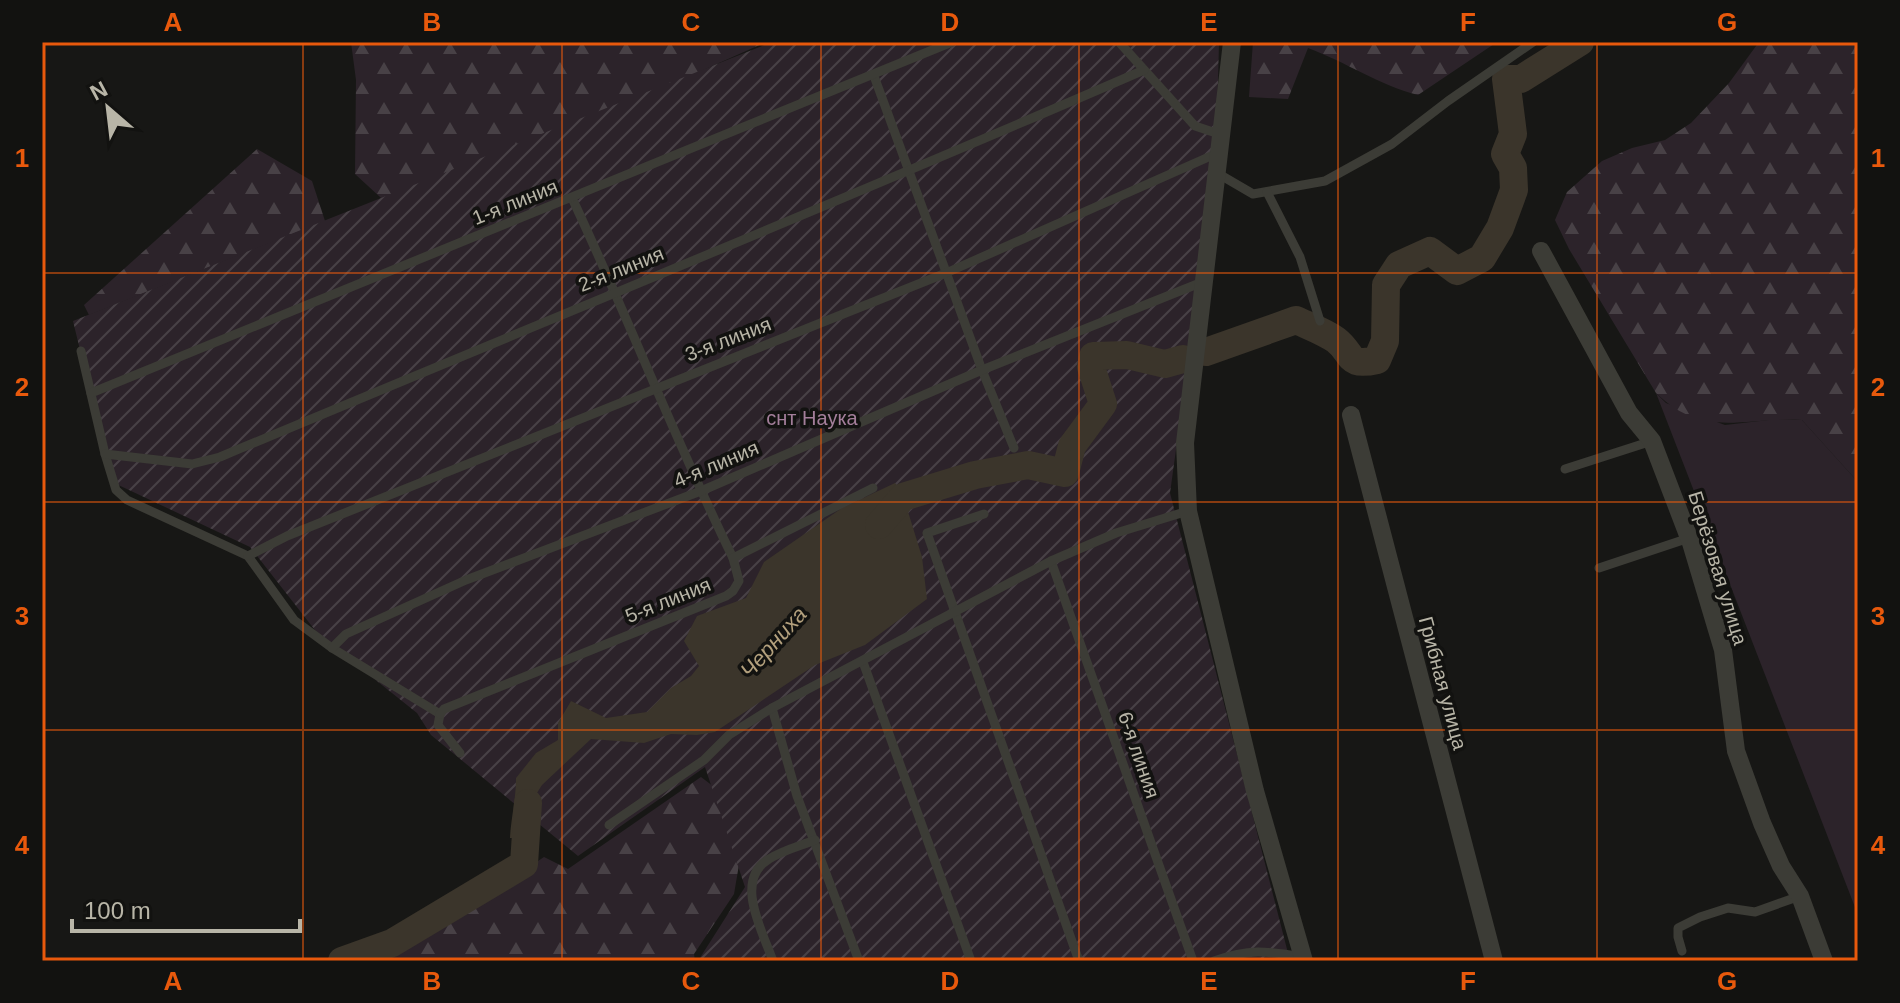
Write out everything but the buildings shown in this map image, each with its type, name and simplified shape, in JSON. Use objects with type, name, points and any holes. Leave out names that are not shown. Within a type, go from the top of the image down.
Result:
[{"type":"street","points":[[1232,42],[1185,443],[1188,511],[1255,791],[1304,959]]},
{"type":"street","name":"Берёзовая улица","points":[[1541,251],[1629,413],[1652,441],[1689,538],[1723,650],[1736,751],[1768,838],[1800,896],[1824,961]]},
{"type":"street","name":"Грибная улица","points":[[1351,415],[1494,961]]},
{"type":"lane","name":"1-я линия","points":[[91,393],[952,42]]},
{"type":"lane","points":[[1119,42],[1195,126],[1221,144]]},
{"type":"lane","points":[[1217,173],[1253,194],[1325,181],[1392,144],[1533,42]]},
{"type":"lane","name":"2-я линия","points":[[105,454],[192,464],[220,457],[909,172],[1144,70]]},
{"type":"lane","points":[[874,76],[982,370],[1014,448]]},
{"type":"lane","name":"3-я линия","points":[[248,556],[287,536],[656,386],[946,273],[1221,144]]},
{"type":"lane","points":[[1267,192],[1300,257],[1320,321]]},
{"type":"lane","points":[[572,198],[733,558],[873,488]]},
{"type":"lane","name":"4-я линия","points":[[332,648],[346,634],[466,580],[701,491],[982,370],[1206,280]]},
{"type":"lane","points":[[81,351],[116,490],[127,500],[248,556],[294,620],[332,648],[440,714],[438,725],[460,753]]},
{"type":"lane","points":[[1565,469],[1652,441]]},
{"type":"lane","points":[[609,825],[704,760],[729,735],[772,708],[1051,561],[1116,533],[1188,511]]},
{"type":"lane","points":[[984,514],[927,533],[1079,961]]},
{"type":"lane","points":[[1599,568],[1689,538]]},
{"type":"lane","name":"5-я линия","points":[[440,714],[444,709],[726,596],[737,587],[739,581],[733,558]]},
{"type":"lane","name":"6-я линия","points":[[1051,561],[1193,961]]},
{"type":"lane","points":[[863,662],[971,961]]},
{"type":"lane","points":[[772,708],[797,796],[859,961]]},
{"type":"lane","points":[[773,961],[751,898],[752,880],[760,866],[772,857],[815,840]]},
{"type":"lane","points":[[1682,951],[1678,928],[1700,917],[1728,908],[1755,912],[1800,896]]},
{"type":"lane","points":[[1214,961],[1242,951],[1266,951],[1304,959]]},
{"type":"green space","points":[[351,42],[766,42],[392,208],[355,174],[356,80]]},
{"type":"green space","name":"снт Наука","points":[[772,42],[1219,42],[1216,160],[1170,493],[1290,961],[698,961],[745,887],[705,767],[578,856],[431,735],[417,713],[318,634],[250,547],[112,482],[73,321]]},
{"type":"green space","points":[[1253,42],[1497,42],[1418,95],[1308,48],[1288,99],[1249,97]]},
{"type":"green space","points":[[1759,42],[1858,42],[1858,482],[1802,420],[1708,421],[1674,407],[1656,393],[1569,249],[1555,220],[1567,192],[1602,161],[1632,148],[1665,140],[1691,123],[1729,83]]},
{"type":"green space","points":[[257,149],[312,181],[325,221],[89,315],[84,305]]},
{"type":"green space","points":[[1656,393],[1666,403],[1725,425],[1777,419],[1802,420],[1858,482],[1858,915]]},
{"type":"green space","points":[[701,777],[722,793],[744,835],[734,894],[694,954],[695,961],[364,961],[419,941],[544,857],[568,869]]},
{"type":"water","points":[[895,483],[902,492],[922,557],[927,599],[865,645],[815,665],[715,732],[671,734],[644,743],[591,739],[542,785],[535,796],[525,838],[510,838],[516,778],[536,753],[558,740],[558,723],[571,701],[606,718],[647,712],[699,666],[684,641],[697,616],[746,598],[764,562],[842,508]]},
{"type":"waterway","name":"Черниха","points":[[1206,352],[1296,320],[1336,340],[1355,360],[1377,360],[1385,341],[1386,285],[1399,265],[1430,251],[1457,271],[1482,258],[1500,228],[1514,190],[1513,168],[1505,154],[1513,134],[1506,79],[1521,79],[1580,42]]},
{"type":"waterway","name":"Черниха","points":[[879,525],[903,497],[975,475],[1028,465],[1065,473],[1072,446],[1103,404],[1091,367],[1093,356],[1127,355],[1165,364],[1183,359]]},
{"type":"waterway","name":"Черниха","points":[[342,961],[392,943],[524,864],[528,803]]}]
